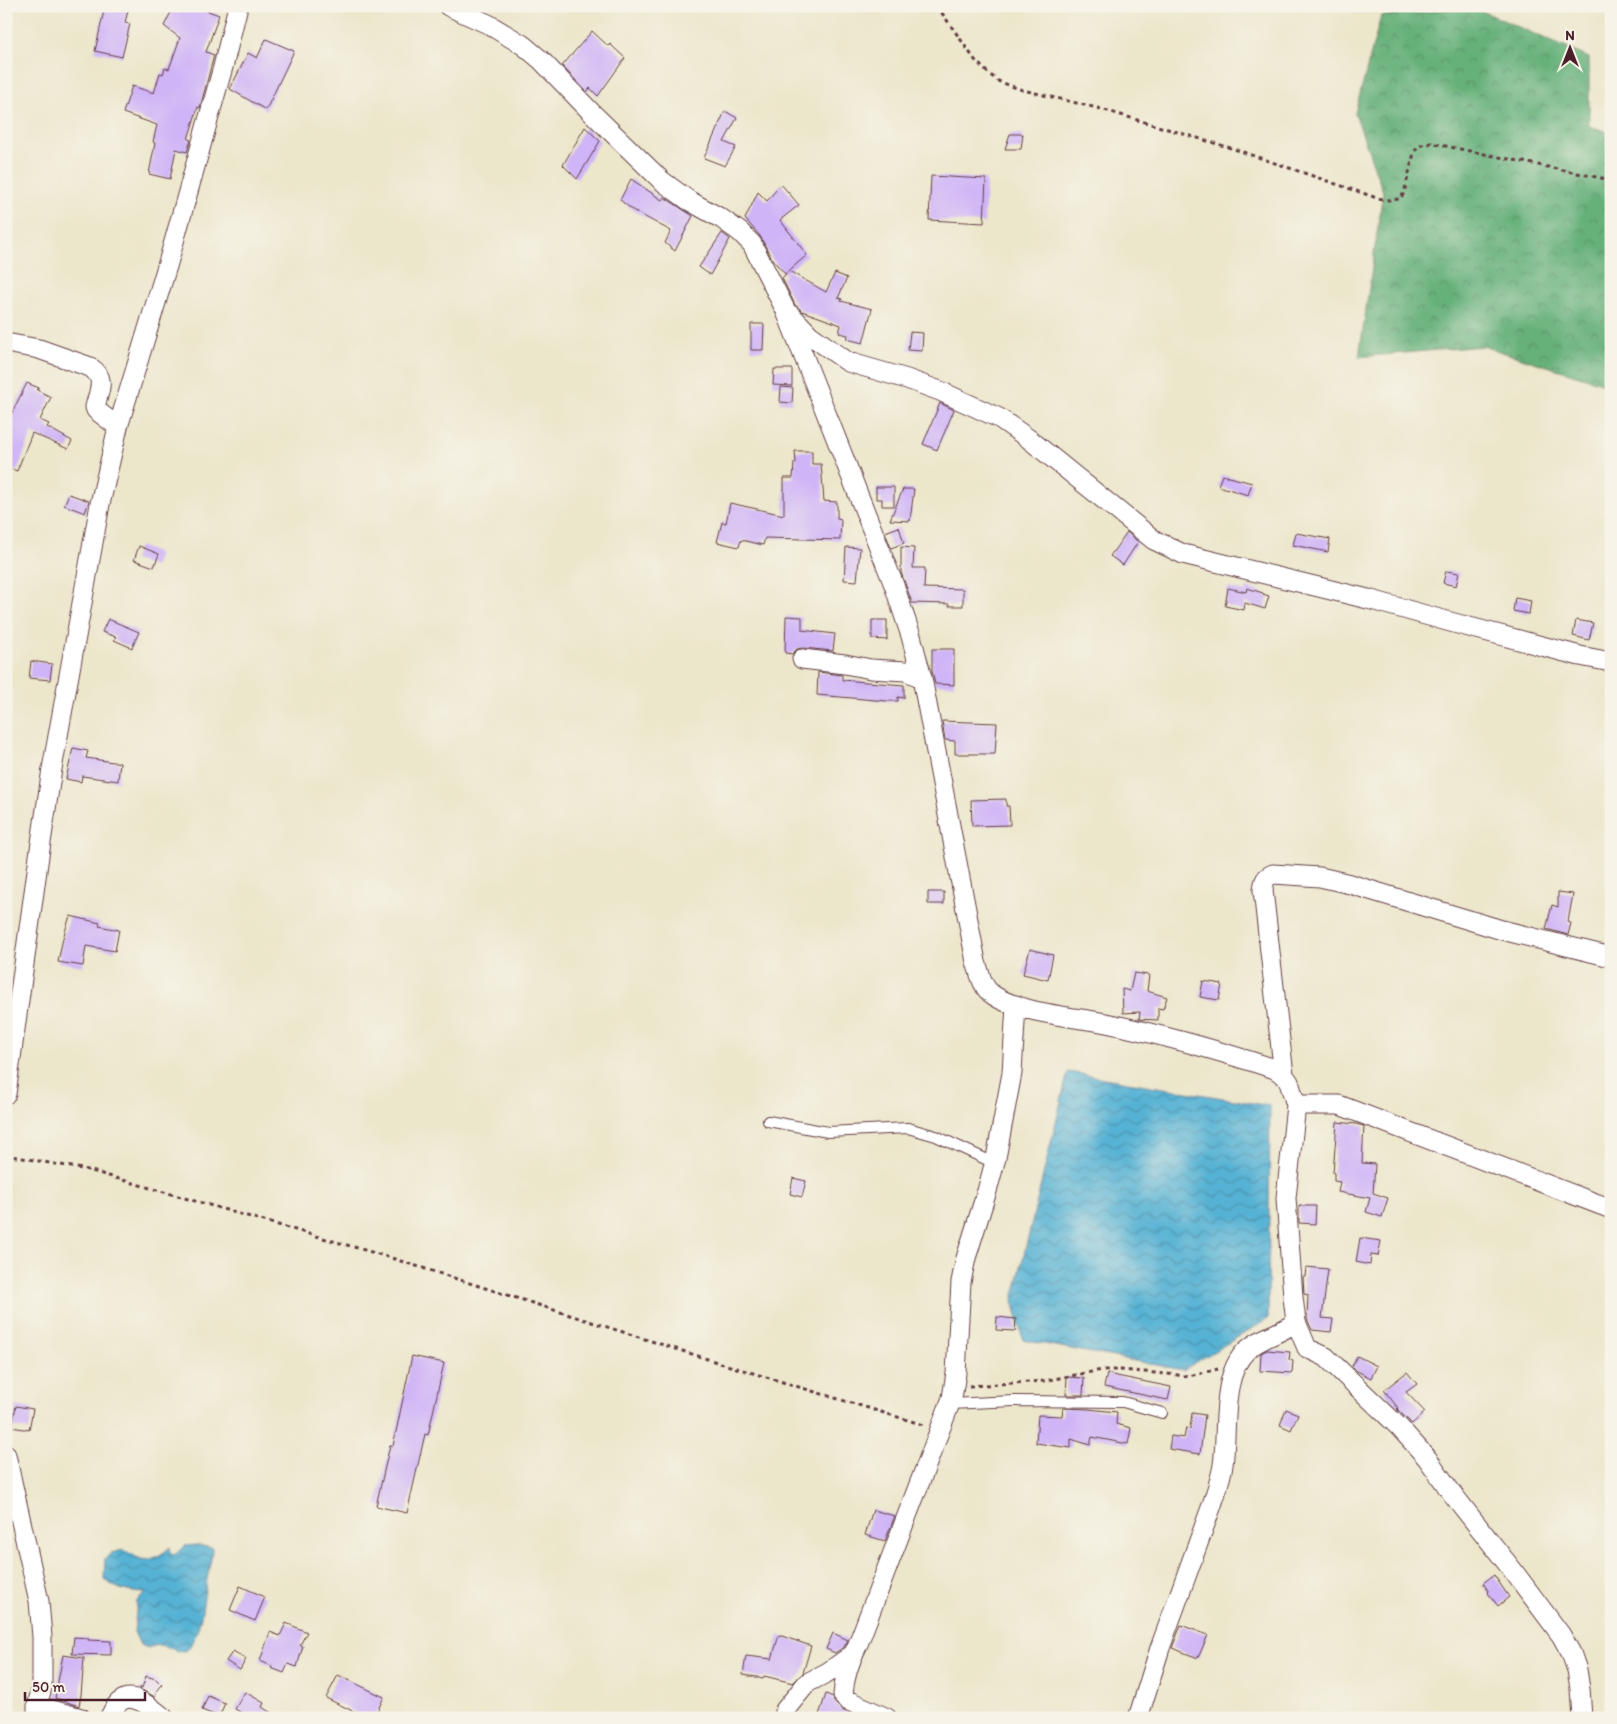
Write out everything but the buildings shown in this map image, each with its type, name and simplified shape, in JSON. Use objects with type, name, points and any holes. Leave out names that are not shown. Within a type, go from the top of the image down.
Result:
[{"type":"street","points":[[6,1094],[52,769],[100,504],[118,427],[168,263],[238,6]]},
{"type":"street","points":[[448,6],[488,24],[523,45],[541,60],[662,182],[688,200],[722,219],[740,232],[752,244],[785,309],[894,585],[911,636],[922,678],[976,962],[984,984],[990,993],[1003,1001],[1016,1005],[1180,1040],[1275,1069],[1284,1075],[1289,1082],[1296,1104],[1286,1198],[1293,1297],[1296,1322],[1307,1348],[1326,1357],[1400,1427],[1427,1458],[1561,1635],[1571,1653],[1577,1670],[1582,1718]]},
{"type":"street","points":[[785,309],[810,335],[848,362],[907,379],[940,391],[998,418],[1029,439],[1161,544],[1183,554],[1368,598],[1454,623],[1580,656],[1611,662]]},
{"type":"street","points":[[6,343],[39,350],[97,371],[100,374],[101,381],[96,410],[118,427]]},
{"type":"street","points":[[802,659],[906,671],[922,678]]},
{"type":"street","points":[[1284,1075],[1263,890],[1264,881],[1267,876],[1273,874],[1320,877],[1350,884],[1502,930],[1611,957]]},
{"type":"street","points":[[887,1718],[848,1700],[843,1695],[844,1686],[852,1655],[858,1644],[952,1395],[956,1373],[961,1282],[966,1258],[994,1163],[1012,1073],[1016,1005]]},
{"type":"street","points":[[1296,1104],[1339,1104],[1611,1209]]},
{"type":"street","points":[[1138,1718],[1160,1648],[1219,1483],[1223,1464],[1232,1375],[1242,1355],[1259,1340],[1296,1322]]},
{"type":"street","points":[[6,1455],[39,1601],[42,1637],[42,1687],[37,1712],[81,1718]]},
{"type":"street","points":[[785,1710],[807,1683],[828,1672],[852,1655]]},
{"type":"street","points":[[109,1718],[118,1703],[127,1698],[134,1698],[164,1718]]},
{"type":"lane","points":[[768,1121],[828,1132],[908,1128],[936,1136],[994,1163]]},
{"type":"lane","points":[[952,1395],[1014,1401],[1123,1402],[1162,1413]]},
{"type":"path","points":[[937,6],[975,60],[998,81],[1019,89],[1101,109],[1234,149],[1374,197],[1386,200],[1400,198],[1404,194],[1414,153],[1418,146],[1431,143],[1611,180]]},
{"type":"path","points":[[6,1155],[88,1170],[386,1256],[720,1363],[939,1429]]},
{"type":"path","points":[[952,1395],[1102,1370],[1189,1376],[1237,1364]]},
{"type":"green space","points":[[1473,7],[1589,58],[1589,126],[1611,133],[1611,386],[1483,346],[1359,357],[1383,192],[1355,113],[1381,16]]},
{"type":"water","points":[[1068,1072],[1270,1106],[1268,1319],[1183,1370],[1023,1340],[1013,1300]]},
{"type":"water","points":[[198,1545],[212,1548],[212,1552],[199,1625],[192,1642],[187,1650],[177,1652],[163,1646],[148,1648],[140,1645],[134,1632],[137,1601],[146,1593],[124,1590],[104,1579],[105,1559],[111,1553],[123,1550],[145,1560],[160,1555],[170,1547],[171,1555],[176,1554],[184,1546]]}]
